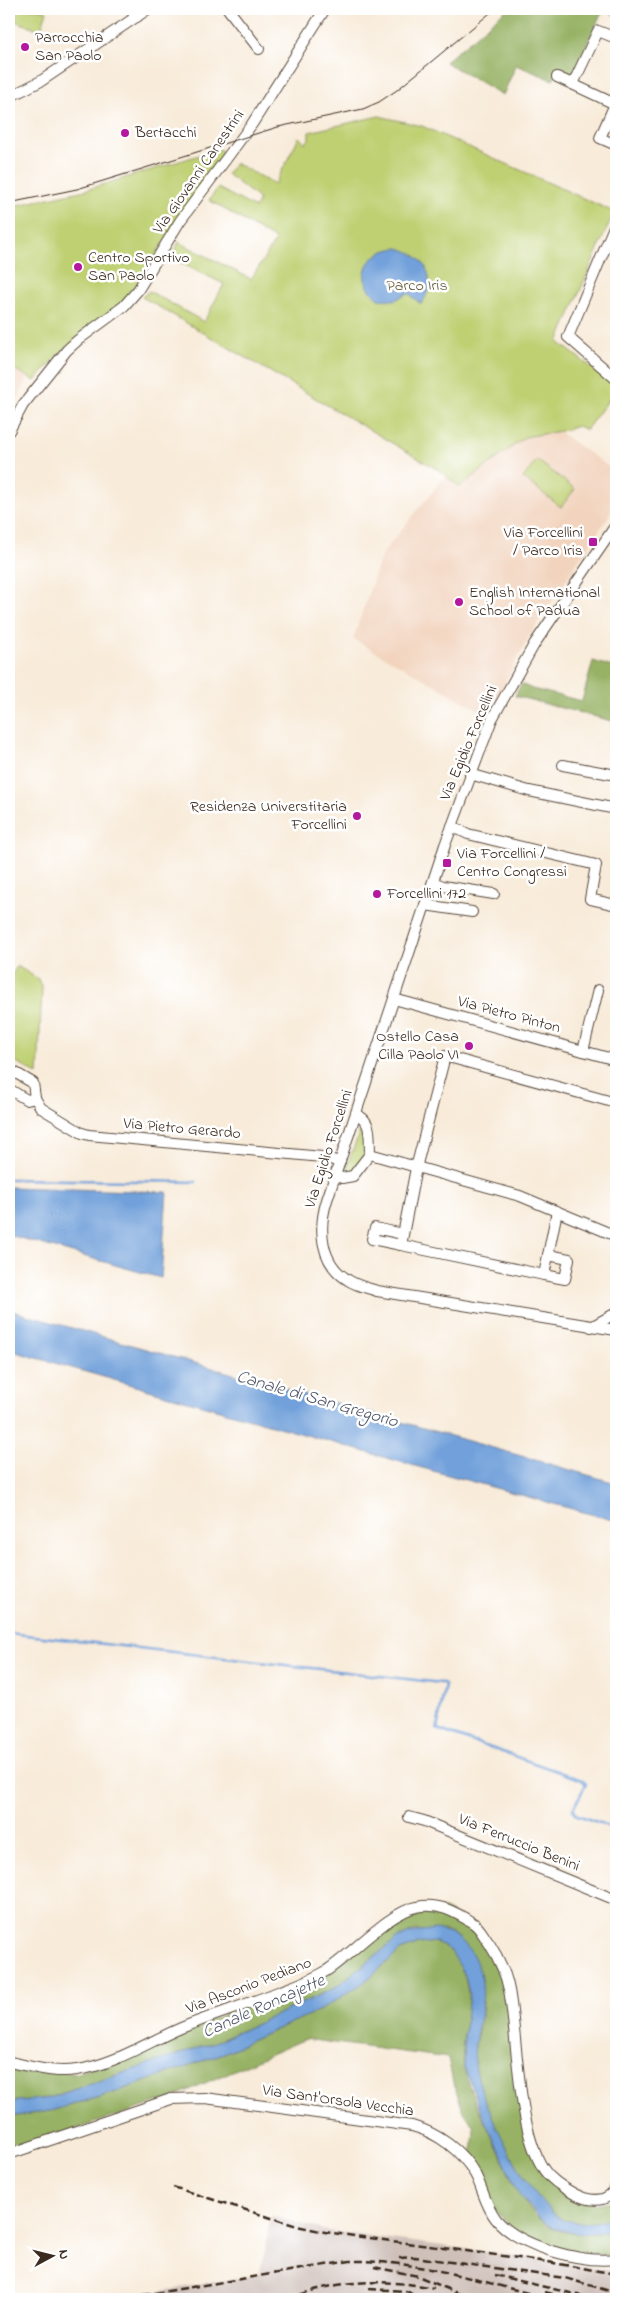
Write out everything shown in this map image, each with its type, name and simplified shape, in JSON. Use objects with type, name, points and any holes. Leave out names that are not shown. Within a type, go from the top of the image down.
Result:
[{"type":"street","points":[[9,97],[41,81],[134,13],[148,9]]},
{"type":"street","points":[[228,9],[259,49]]},
{"type":"street","name":"Via Giovanni Canestrini","points":[[9,431],[23,404],[67,350],[124,306],[138,290],[180,221],[252,124],[325,9]]},
{"type":"street","points":[[573,84],[598,31],[616,38]]},
{"type":"street","points":[[557,77],[615,104],[600,138],[616,145]]},
{"type":"street","points":[[616,222],[612,243],[568,337],[616,379]]},
{"type":"street","name":"Via Egidio Forcellini","points":[[616,525],[613,536],[535,643],[492,719],[470,774],[425,905],[323,1210],[321,1222],[322,1243],[330,1261],[348,1281],[378,1290],[616,1330]]},
{"type":"street","points":[[564,765],[616,775]]},
{"type":"street","points":[[470,774],[529,791],[616,809]]},
{"type":"street","points":[[452,826],[468,834],[596,865],[590,899],[616,905]]},
{"type":"street","points":[[433,882],[443,886],[494,894]]},
{"type":"street","points":[[425,905],[472,912]]},
{"type":"street","points":[[583,1051],[598,990]]},
{"type":"street","name":"Via Pietro Pinton","points":[[394,999],[616,1060]]},
{"type":"street","points":[[401,1245],[416,1168],[444,1056],[616,1103]]},
{"type":"street","name":"Via Pietro Gerardo","points":[[9,1069],[33,1083],[37,1102]]},
{"type":"street","name":"Via Pietro Gerardo","points":[[9,1089],[27,1100],[37,1102],[49,1113],[82,1133],[89,1135],[322,1157],[340,1162]]},
{"type":"street","points":[[335,1176],[349,1178],[353,1176],[370,1154],[368,1124],[364,1118],[356,1114]]},
{"type":"street","points":[[370,1154],[520,1196],[616,1236]]},
{"type":"street","points":[[544,1275],[558,1211]]},
{"type":"street","points":[[403,1234],[375,1228],[372,1239],[565,1279],[569,1259],[548,1255]]},
{"type":"street","points":[[591,1327],[616,1313]]},
{"type":"street","name":"Via Ferruccio Benini","points":[[409,1817],[424,1821],[616,1900]]},
{"type":"street","name":"Via Asconio Pediano","points":[[9,2062],[58,2072],[78,2070],[96,2065],[184,2027],[291,1987],[324,1972],[356,1949],[390,1919],[416,1907],[445,1907],[476,1925],[499,1958],[509,1988],[522,2090],[531,2142],[543,2166],[548,2174],[562,2187],[581,2197],[600,2200],[614,2190]]},
{"type":"street","name":"Via Sant'Orsola Vecchia","points":[[9,2154],[171,2099],[182,2098],[205,2098],[412,2126],[440,2138],[458,2153],[475,2174],[488,2207],[505,2229],[527,2241],[572,2257],[616,2259]]},
{"type":"shaded area","points":[[9,366],[28,377],[9,417]]},
{"type":"shaded area","name":"English International School of Padua","points":[[558,431],[616,472],[616,505],[530,635],[488,715],[353,639],[382,554],[446,475],[460,487],[525,437]]},
{"type":"shaded area","points":[[271,2216],[323,2230],[556,2261],[616,2272],[616,2299],[113,2299],[256,2275],[260,2272]]},
{"type":"green space","points":[[9,9],[39,9],[47,11],[41,30],[9,19]]},
{"type":"green space","points":[[507,9],[616,9],[616,16],[605,10],[599,18],[571,78],[558,71],[553,80],[516,65],[503,95],[445,62]]},
{"type":"green space","name":"Parco Iris","points":[[379,116],[422,126],[614,212],[558,342],[616,386],[616,390],[586,430],[578,426],[525,437],[460,487],[440,471],[142,297],[149,291],[204,322],[224,284],[170,258],[179,242],[251,279],[276,240],[209,200],[218,188],[255,208],[259,199],[227,174],[235,163],[275,184],[299,137],[305,143],[309,139],[309,132]]},
{"type":"green space","name":"Centro Sportivo San Paolo","points":[[219,149],[223,152],[130,294],[120,305],[61,352],[35,381],[9,366],[9,207],[85,190]]},
{"type":"green space","points":[[537,460],[575,489],[561,507],[523,478]]},
{"type":"green space","points":[[593,661],[616,668],[616,722],[515,696],[521,684],[532,689],[582,701]]},
{"type":"green space","points":[[17,966],[38,979],[42,988],[38,1075],[9,1058],[9,981]]},
{"type":"green space","points":[[362,1125],[365,1127],[367,1154],[350,1174],[344,1174]]},
{"type":"green space","points":[[417,1908],[445,1909],[475,1926],[498,1958],[508,1989],[519,2090],[546,2176],[596,2204],[616,2202],[616,2219],[580,2223],[560,2218],[547,2208],[520,2170],[494,2121],[477,2076],[474,2053],[483,2003],[480,1990],[460,1939],[445,1930],[413,1931],[397,1939],[333,1989],[221,2040],[49,2098],[9,2102],[9,2065],[76,2074],[183,2030],[292,1989],[391,1920]]},
{"type":"green space","points":[[435,1942],[446,1947],[455,1956],[465,1979],[468,1992],[463,2041],[466,2077],[477,2105],[519,2192],[528,2207],[538,2218],[545,2224],[557,2229],[574,2233],[616,2231],[616,2256],[572,2252],[534,2239],[513,2229],[489,2206],[481,2172],[472,2158],[474,2127],[463,2110],[453,2082],[448,2058],[305,2039],[171,2098],[9,2151],[9,2117],[50,2111],[110,2094],[224,2053],[322,2009],[363,1983],[400,1951],[419,1944]]},
{"type":"water","points":[[398,248],[416,256],[427,270],[429,286],[421,304],[408,293],[395,300],[379,299],[366,282],[365,274],[371,259],[387,250]]},
{"type":"water","points":[[9,1187],[167,1192],[161,1278],[9,1235]]},
{"type":"water","name":"Canale di San Gregorio","points":[[9,1310],[616,1483],[616,1521],[415,1466],[9,1350]]},
{"type":"water","points":[[435,1929],[447,1932],[458,1938],[473,1956],[478,1967],[483,1991],[474,2056],[475,2064],[486,2101],[496,2125],[522,2173],[536,2194],[550,2210],[563,2219],[583,2223],[616,2219],[616,2231],[580,2234],[556,2229],[540,2219],[519,2194],[482,2114],[464,2067],[463,2045],[469,1994],[465,1975],[451,1951],[435,1942],[419,1944],[400,1951],[363,1983],[322,2009],[224,2053],[110,2094],[50,2111],[9,2117],[9,2102],[49,2098],[221,2040],[333,1989],[397,1939],[409,1933]]},
{"type":"waterway","points":[[9,1179],[196,1182]]},
{"type":"waterway","points":[[9,1633],[441,1683],[445,1685],[437,1729],[582,1780],[586,1784],[573,1809],[575,1814],[616,1829]]},
{"type":"tram line","points":[[9,203],[77,189],[278,127],[363,109],[379,102],[397,90],[495,9]]},
{"type":"railway","points":[[173,2187],[297,2226],[325,2232],[548,2262],[616,2274]]},
{"type":"railway","points":[[399,2258],[415,2257],[565,2278],[616,2293]]},
{"type":"railway","points":[[119,2299],[350,2261],[401,2264],[427,2268],[551,2299]]},
{"type":"railway","points":[[374,2267],[418,2276],[471,2299]]},
{"type":"railway","points":[[495,2275],[595,2299]]},
{"type":"railway","points":[[289,2299],[307,2292],[342,2284],[379,2282],[434,2288]]},
{"type":"railway","points":[[369,2289],[405,2291],[432,2299]]},
{"type":"railway","points":[[545,2292],[572,2299]]},
{"type":"railway","points":[[465,2295],[487,2299]]},
{"type":"railway","points":[[344,2299],[382,2296]]},
{"type":"place","name":"Parrocchia San Paolo","points":[[25,47]]},
{"type":"place","name":"Bertacchi","points":[[125,133]]},
{"type":"place","name":"Centro Sportivo San Paolo","points":[[78,267]]},
{"type":"place","name":"Via Forcellini / Parco Iris","points":[[593,542]]},
{"type":"place","name":"English International School of Padua","points":[[459,602]]},
{"type":"place","name":"Residenza Universtitaria Forcellini","points":[[357,816]]},
{"type":"place","name":"Via Forcellini / Centro Congressi","points":[[447,863]]},
{"type":"place","name":"Forcellini 172","points":[[377,894]]},
{"type":"place","name":"Ostello Casa Cilla Paolo VI","points":[[469,1046]]},
{"type":"water label","name":"Canale Roncajette","points":[[264,2007]]}]
